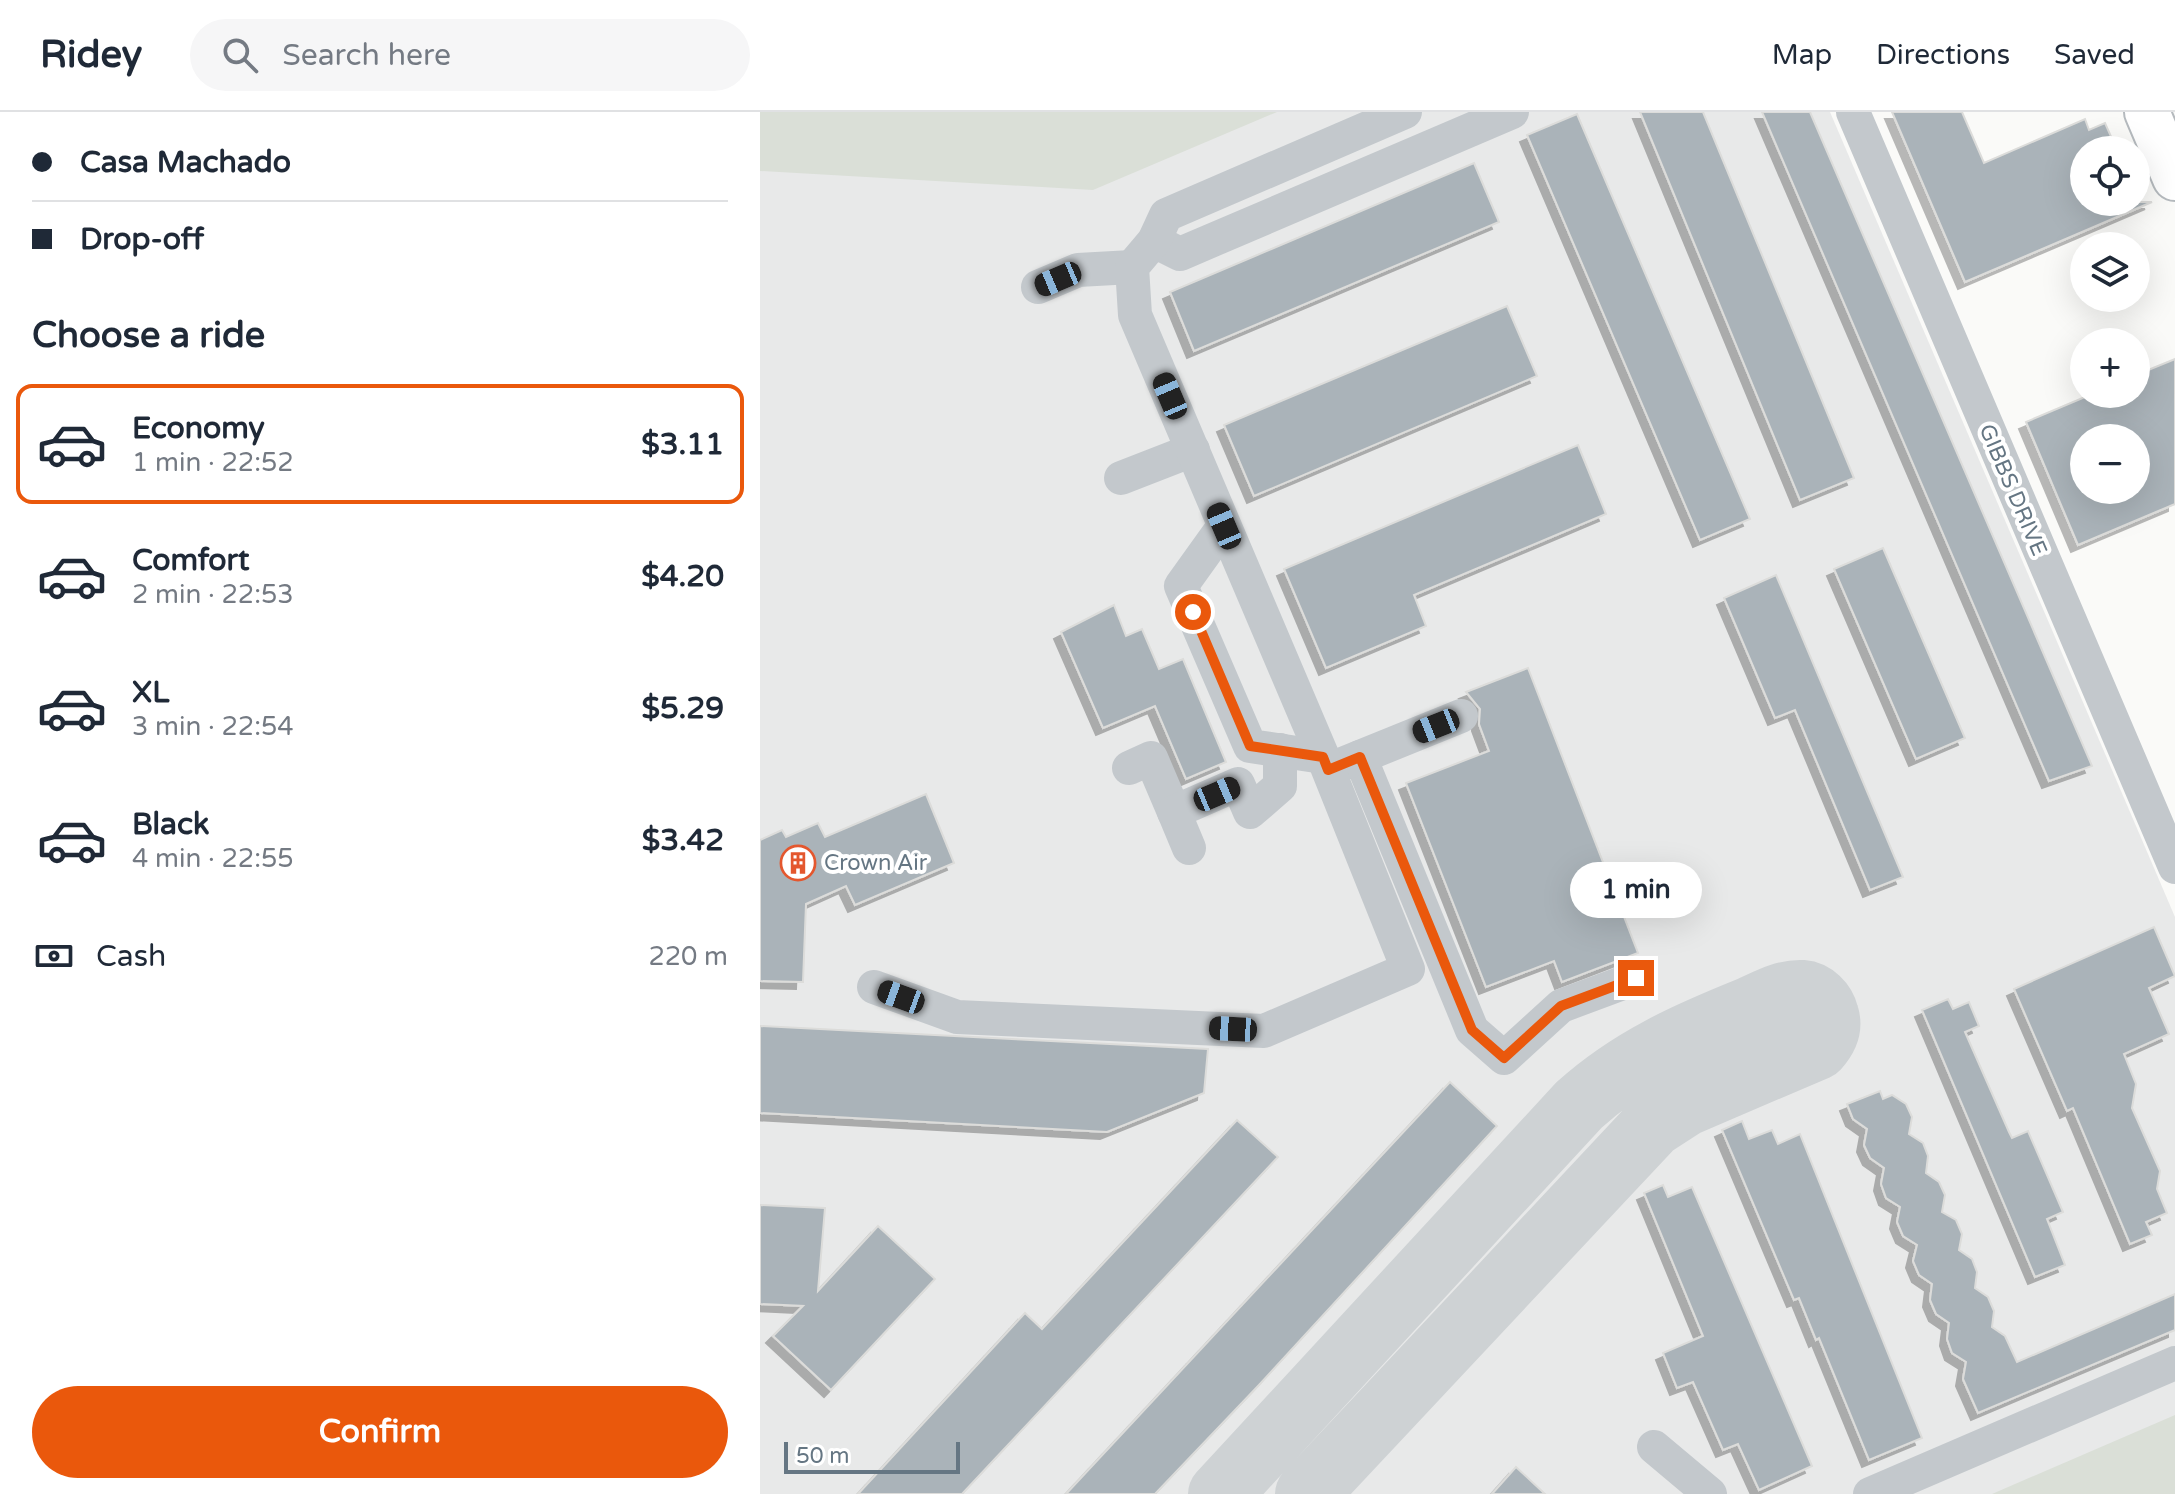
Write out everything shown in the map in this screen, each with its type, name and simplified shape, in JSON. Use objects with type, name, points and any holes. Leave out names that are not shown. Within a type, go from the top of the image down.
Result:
[{"type":"main road","points":[[2147,112],[2175,178]]},
{"type":"street","points":[[874,987],[957,1017],[1264,1031],[1408,969],[1326,764],[1135,315],[1132,267],[1154,241],[1166,215],[1405,112]]},
{"type":"street","points":[[1154,241],[1180,254],[1512,112]]},
{"type":"street","name":"GIBBS DRIVE","points":[[1853,112],[2175,867]]},
{"type":"street","points":[[1038,287],[1078,270],[1132,267]]},
{"type":"street","points":[[1121,478],[1193,450]]},
{"type":"street","points":[[1224,526],[1181,586],[1250,746],[1280,750],[1326,764],[1360,757],[1461,716]]},
{"type":"street","points":[[1174,812],[1238,784],[1250,812],[1280,786],[1280,750]]},
{"type":"street","points":[[1360,757],[1472,1030],[1504,1058],[1561,1006],[1636,978]]},
{"type":"street","points":[[1129,768],[1151,758],[1189,848]]},
{"type":"street","points":[[1389,921],[1422,907]]},
{"type":"street","points":[[1870,1494],[2175,1363]]},
{"type":"street","points":[[1654,1447],[1710,1494]]},
{"type":"shaded area","points":[[760,112],[1830,112],[2175,917],[2175,1494],[760,1494]]},
{"type":"shaded area","points":[[760,112],[1277,112],[1093,190],[760,171]]},
{"type":"shaded area","points":[[2175,1415],[2175,1494],[1992,1494]]},
{"type":"building","points":[[1640,112],[1703,112],[1854,478],[1800,500]]},
{"type":"building","points":[[1762,112],[1810,112],[2092,766],[2049,781]]},
{"type":"building","points":[[1892,112],[1962,112],[1984,163],[2085,119],[2089,130],[2105,123],[2111,136],[2070,136],[2070,216],[2119,216],[2082,232],[2070,232],[2070,237],[1965,282]]},
{"type":"building","points":[[1577,114],[1750,519],[1700,540],[1527,135]]},
{"type":"building","points":[[1474,163],[1499,222],[1194,351],[1170,292]]},
{"type":"building","points":[[1507,306],[1537,376],[1254,496],[1224,425]]},
{"type":"building","points":[[2175,359],[2175,504],[2078,545],[2026,422],[2070,403],[2070,408],[2150,408],[2150,369]]},
{"type":"building","points":[[1578,445],[1606,514],[1414,595],[1426,626],[1326,668],[1284,569]]},
{"type":"building","points":[[1883,548],[1965,738],[1916,759],[1834,569]]},
{"type":"building","points":[[1776,575],[1903,877],[1870,890],[1795,710],[1775,718],[1724,598]]},
{"type":"building","points":[[1114,605],[1126,636],[1142,629],[1159,669],[1183,659],[1226,762],[1186,779],[1155,706],[1103,728],[1061,632]]},
{"type":"building","points":[[1528,668],[1638,953],[1562,982],[1554,961],[1486,987],[1406,783],[1489,751],[1479,724],[1480,709],[1466,692]]},
{"type":"building","points":[[926,794],[954,863],[855,905],[846,886],[806,904],[803,982],[760,981],[760,840],[782,830],[786,837],[818,823],[825,837]]},
{"type":"building","points":[[2154,927],[2175,976],[2149,988],[2169,1034],[2124,1054],[2136,1084],[2132,1108],[2160,1171],[2157,1189],[2167,1213],[2146,1222],[2152,1235],[2130,1244],[2073,1108],[2067,1111],[2014,989]]},
{"type":"building","points":[[1948,999],[1953,1009],[1969,1002],[1979,1026],[1965,1032],[2009,1132],[2012,1138],[2028,1131],[2063,1212],[2047,1219],[2065,1265],[2035,1277],[1922,1010]]},
{"type":"building","points":[[760,1026],[1208,1049],[1204,1093],[1107,1132],[760,1113]]},
{"type":"building","points":[[1450,1082],[1497,1126],[1259,1385],[1155,1494],[1066,1494]]},
{"type":"building","points":[[1880,1091],[1883,1099],[1892,1095],[1906,1104],[1912,1117],[1909,1134],[1923,1143],[1928,1156],[1926,1173],[1939,1182],[1945,1195],[1942,1212],[1956,1220],[1962,1234],[1959,1250],[1972,1259],[1977,1272],[1975,1288],[1988,1297],[1994,1311],[1992,1327],[2005,1336],[2017,1362],[2175,1294],[2175,1330],[1978,1413],[1963,1379],[1966,1362],[1952,1353],[1947,1339],[1949,1323],[1936,1314],[1930,1300],[1932,1284],[1919,1275],[1913,1261],[1917,1245],[1903,1236],[1897,1222],[1900,1207],[1886,1198],[1881,1184],[1884,1168],[1870,1158],[1864,1145],[1867,1129],[1853,1119],[1847,1104]]},
{"type":"building","points":[[1237,1120],[1278,1157],[962,1494],[858,1494],[1025,1313],[1042,1329]]},
{"type":"building","points":[[1742,1121],[1749,1139],[1772,1130],[1778,1144],[1800,1134],[1922,1438],[1869,1460],[1819,1338],[1816,1340],[1799,1298],[1794,1300],[1722,1130]]},
{"type":"building","points":[[1663,1185],[1668,1197],[1692,1187],[1812,1466],[1759,1490],[1738,1444],[1723,1450],[1693,1382],[1677,1388],[1663,1353],[1703,1336],[1644,1193]]},
{"type":"building","points":[[760,1205],[825,1208],[818,1291],[878,1226],[935,1279],[831,1390],[773,1336],[803,1306],[760,1304]]},
{"type":"building","points":[[1516,1467],[1545,1494],[1492,1494]]},
{"type":"taxiway","points":[[1220,1494],[1579,1105],[1598,1089],[1660,1049],[1775,998],[1802,992],[1818,999],[1826,1011],[1828,1029],[1817,1048],[1686,1104],[1652,1126],[1307,1494]]},
{"type":"place","name":"Crown Air","points":[[798,863]]},
{"type":"route","points":[[1193,612],[1250,746],[1323,757],[1328,770],[1360,757],[1472,1030],[1504,1058],[1561,1006],[1636,978]]}]
